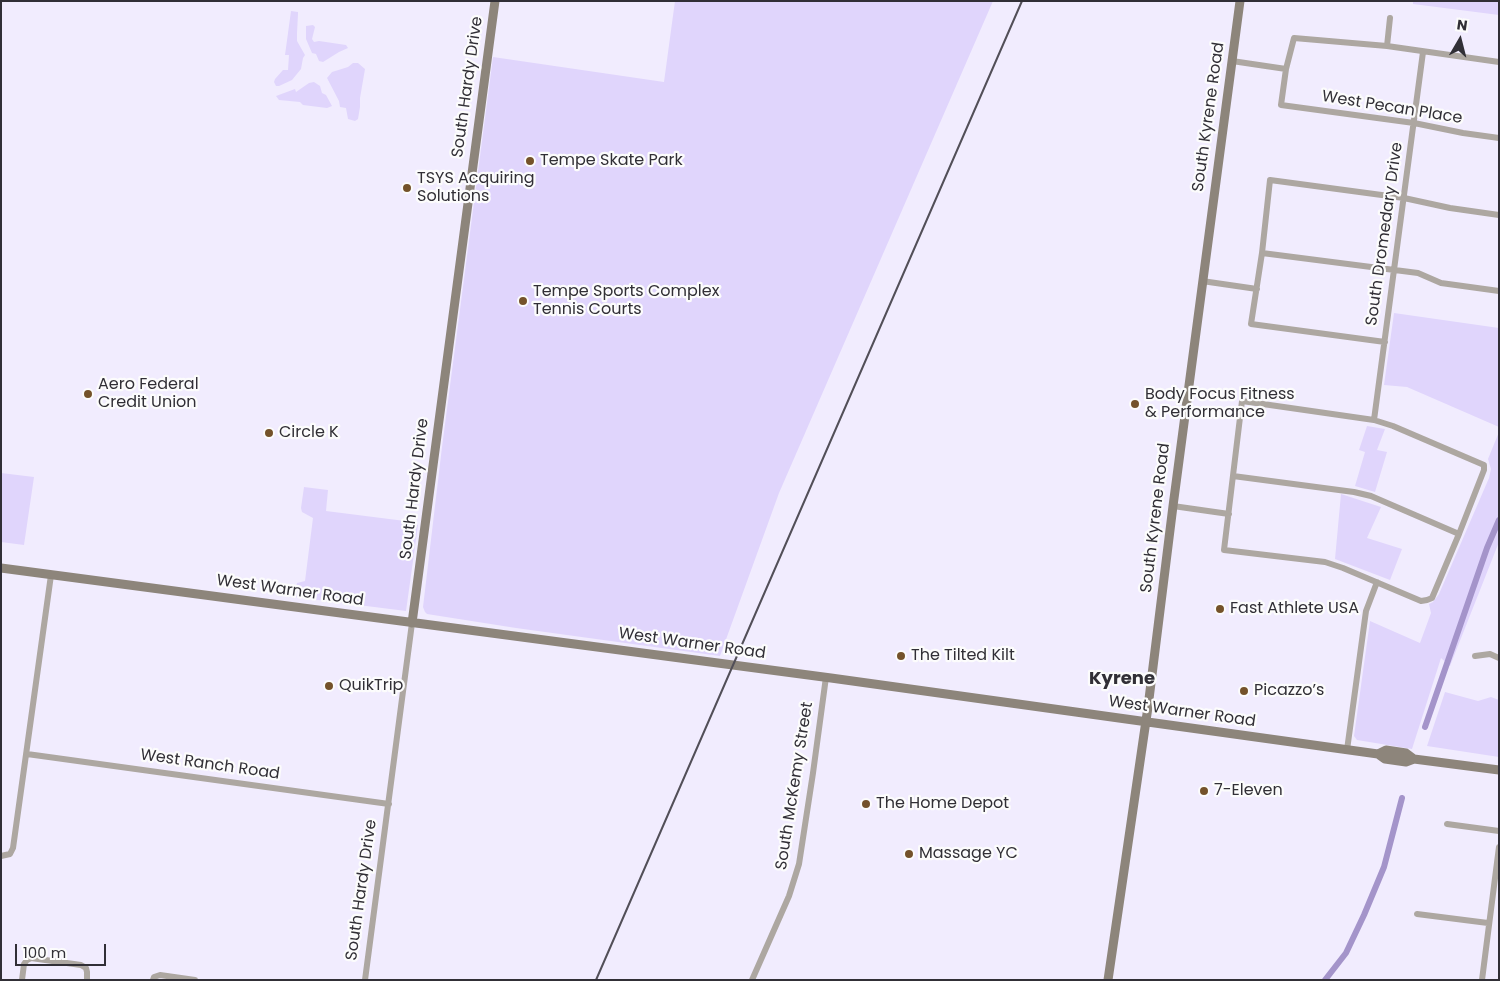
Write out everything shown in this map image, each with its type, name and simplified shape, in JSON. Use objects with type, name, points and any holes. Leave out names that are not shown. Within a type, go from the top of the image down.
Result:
[{"type":"main road","name":"South Hardy Drive","points":[[412,623],[495,1]]},
{"type":"main road","name":"South Kyrene Road","points":[[1108,980],[1146,722],[1172,506],[1240,1]]},
{"type":"main road","name":"West Warner Road","points":[[1,568],[826,677],[1347,750],[1378,754],[1386,750],[1406,753],[1414,759],[1499,770]]},
{"type":"street","points":[[1386,46],[1390,18]]},
{"type":"street","points":[[1232,61],[1286,69],[1294,38],[1386,46],[1499,62]]},
{"type":"street","name":"South Dromedary Drive","points":[[1374,420],[1423,52]]},
{"type":"street","name":"West Pecan Place","points":[[1286,69],[1281,105],[1414,123],[1499,138]]},
{"type":"street","points":[[1385,342],[1251,324],[1262,253],[1270,180],[1404,198],[1450,208],[1499,215]]},
{"type":"street","points":[[1262,253],[1418,273],[1441,283],[1499,290]]},
{"type":"street","points":[[1202,281],[1257,289]]},
{"type":"street","points":[[1242,401],[1374,420],[1393,426],[1484,465],[1484,470],[1459,534],[1432,598],[1421,601],[1335,564],[1224,550],[1242,401]]},
{"type":"street","points":[[1233,476],[1372,496],[1459,534]]},
{"type":"street","points":[[1172,506],[1228,514]]},
{"type":"street","points":[[1,856],[10,854],[13,848],[52,575]]},
{"type":"street","points":[[1347,750],[1366,611],[1377,582]]},
{"type":"street","name":"South Hardy Drive","points":[[365,980],[412,623]]},
{"type":"street","points":[[1475,656],[1490,654],[1499,658]]},
{"type":"street","name":"South McKemy Street","points":[[752,980],[789,896],[799,864],[826,677]]},
{"type":"street","name":"West Ranch Road","points":[[27,754],[389,804]]},
{"type":"street","points":[[1446,824],[1499,831]]},
{"type":"street","points":[[1482,980],[1499,847]]},
{"type":"street","points":[[1417,914],[1488,923]]},
{"type":"street","points":[[22,980],[24,964],[31,958],[80,965],[86,968],[88,972],[87,980]]},
{"type":"street","points":[[154,979],[160,975],[195,980]]},
{"type":"shaded area","points":[[675,1],[993,1],[779,493],[720,656],[427,614],[423,607],[493,57],[664,82]]},
{"type":"shaded area","points":[[1413,1],[1499,1],[1499,15],[1413,4]]},
{"type":"shaded area","points":[[291,11],[298,12],[297,41],[305,55],[301,69],[292,80],[276,86],[275,79],[283,70],[288,70],[289,55],[285,55]]},
{"type":"shaded area","points":[[313,25],[315,27],[312,39],[314,42],[346,45],[348,48],[323,62],[319,61],[316,54],[312,53],[306,39],[306,26]]},
{"type":"shaded area","points":[[353,63],[358,63],[365,69],[358,119],[355,121],[348,119],[346,108],[340,107],[339,101],[327,78],[332,72],[348,67]]},
{"type":"shaded area","points":[[314,82],[320,86],[322,93],[326,95],[332,106],[327,108],[303,105],[300,102],[279,100],[276,96],[295,89],[296,92],[309,83]]},
{"type":"shaded area","points":[[1394,313],[1499,328],[1499,427],[1407,387],[1384,385]]},
{"type":"shaded area","points":[[1367,426],[1385,429],[1377,450],[1387,452],[1375,492],[1355,486],[1365,452],[1359,450]]},
{"type":"shaded area","points":[[1499,432],[1499,542],[1450,666],[1441,658],[1412,749],[1357,740],[1354,736],[1370,621],[1420,643],[1431,613],[1429,604],[1439,594],[1489,478],[1491,469],[1488,459]]},
{"type":"shaded area","points":[[1,473],[34,477],[24,545],[1,542]]},
{"type":"shaded area","points":[[304,487],[328,490],[326,511],[405,521],[418,525],[406,611],[295,597],[297,583],[305,581],[313,518],[302,512]]},
{"type":"shaded area","points":[[1341,494],[1381,507],[1367,538],[1402,549],[1390,580],[1335,559]]},
{"type":"shaded area","points":[[1445,692],[1478,701],[1491,697],[1499,700],[1499,757],[1427,746]]},
{"type":"waterway","points":[[1425,727],[1487,548],[1499,520]]},
{"type":"waterway","points":[[1325,980],[1346,953],[1364,915],[1384,867],[1402,798]]},
{"type":"railway","points":[[596,980],[1022,1]]},
{"type":"place","name":"Tempe Skate Park","points":[[530,161]]},
{"type":"place","name":"TSYS Acquiring Solutions","points":[[407,188]]},
{"type":"place","name":"Tempe Sports Complex Tennis Courts","points":[[523,301]]},
{"type":"place","name":"Aero Federal Credit Union","points":[[88,394]]},
{"type":"place","name":"Body Focus Fitness & Performance","points":[[1135,404]]},
{"type":"place","name":"Circle K","points":[[269,433]]},
{"type":"place","name":"Fast Athlete USA","points":[[1220,609]]},
{"type":"place","name":"The Tilted Kilt","points":[[901,656]]},
{"type":"place","name":"QuikTrip","points":[[329,686]]},
{"type":"place","name":"Picazzo’s","points":[[1244,691]]},
{"type":"place","name":"7-Eleven","points":[[1204,791]]},
{"type":"place","name":"The Home Depot","points":[[866,804]]},
{"type":"place","name":"Massage YC","points":[[909,854]]},
{"type":"district","name":"Kyrene","points":[[1122,679]]}]
